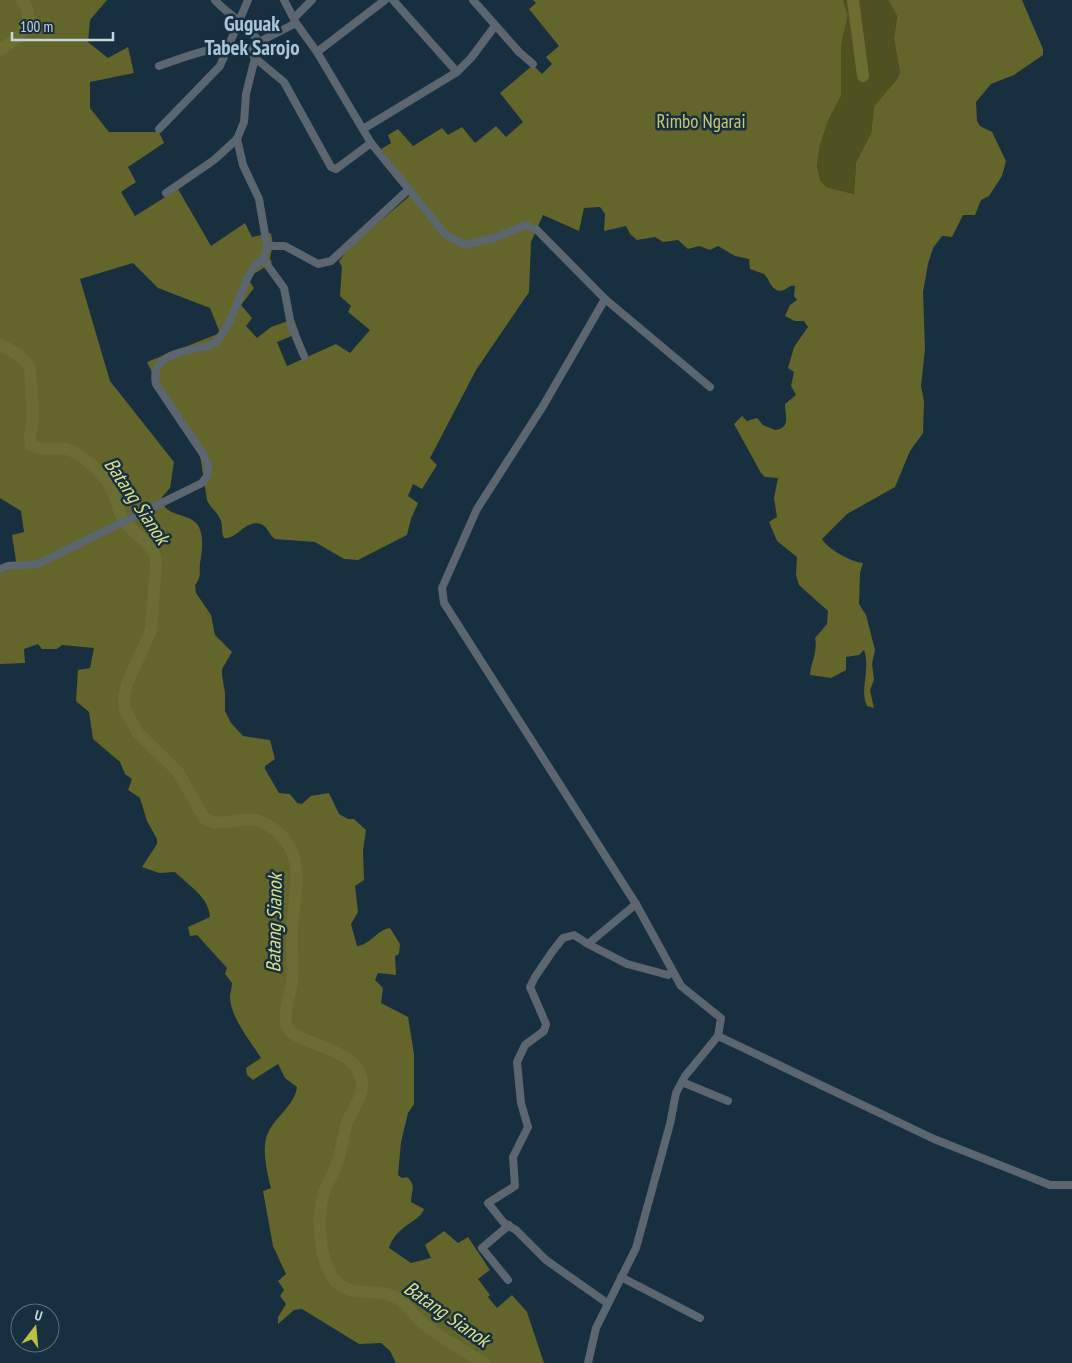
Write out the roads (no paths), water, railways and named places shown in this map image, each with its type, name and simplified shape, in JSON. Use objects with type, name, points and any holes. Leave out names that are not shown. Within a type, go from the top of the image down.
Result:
[{"type":"street","points":[[215,0],[239,22],[251,29],[259,42]]},
{"type":"street","points":[[159,129],[201,88],[220,66],[248,0]]},
{"type":"street","points":[[284,0],[371,143],[446,235],[465,245],[494,238],[526,225],[538,230],[605,299],[710,387]]},
{"type":"street","points":[[249,52],[259,42],[295,20],[312,0]]},
{"type":"street","points":[[317,52],[385,0]]},
{"type":"street","points":[[393,0],[457,72]]},
{"type":"street","points":[[473,0],[532,64]]},
{"type":"street","points":[[364,129],[457,72],[472,58],[479,44],[495,26]]},
{"type":"street","points":[[159,66],[210,48],[227,47],[249,52],[274,71],[284,82],[331,167],[336,169],[371,143]]},
{"type":"street","points":[[166,193],[214,160],[237,139],[244,122],[246,94],[255,58]]},
{"type":"street","points":[[0,569],[8,566],[38,564],[202,483],[208,475],[208,465],[203,454],[156,384],[154,374],[158,363],[165,357],[212,345],[217,341],[252,268],[263,260],[267,246],[259,198],[243,165],[237,139]]},
{"type":"street","points":[[267,246],[285,246],[318,264],[331,262],[408,190]]},
{"type":"street","points":[[263,260],[284,288],[291,325],[304,356]]},
{"type":"street","points":[[588,1363],[596,1328],[636,1248],[670,1124],[676,1093],[682,1082],[718,1036],[721,1018],[681,986],[636,904],[444,603],[442,588],[477,509],[543,406],[605,299]]},
{"type":"street","points":[[588,944],[636,904]]},
{"type":"street","points":[[607,1303],[546,1260],[516,1230],[498,1218],[488,1203],[515,1186],[513,1157],[528,1126],[521,1103],[517,1062],[529,1040],[544,1031],[546,1024],[530,987],[534,977],[563,938],[574,935],[627,964],[668,976],[672,971]]},
{"type":"street","points":[[718,1036],[934,1139],[1050,1185],[1072,1185]]},
{"type":"street","points":[[682,1082],[728,1101]]},
{"type":"street","points":[[508,1280],[482,1248],[509,1225]]},
{"type":"street","points":[[621,1277],[700,1318]]},
{"type":"waterway","name":"Batang Sianok","points":[[0,50],[20,35],[28,23],[27,9],[22,0]]},
{"type":"waterway","points":[[853,0],[863,76]]},
{"type":"waterway","name":"Batang Sianok","points":[[0,344],[19,355],[30,367],[33,418],[30,435],[31,445],[41,448],[67,449],[93,465],[113,491],[124,521],[149,545],[155,556],[151,630],[127,684],[124,697],[125,710],[138,733],[178,772],[205,819],[220,823],[243,820],[260,821],[281,836],[290,847],[295,860],[296,888],[292,932],[293,976],[285,1016],[287,1027],[302,1039],[328,1048],[351,1062],[359,1071],[362,1084],[360,1095],[347,1123],[335,1169],[321,1205],[320,1238],[328,1270],[333,1278],[345,1288],[393,1296],[426,1326],[484,1363]]},
{"type":"district","name":"Guguak Tabek Sarojo","points":[[252,36]]},
{"type":"park label","name":"Rimbo Ngarai","points":[[701,121]]}]
